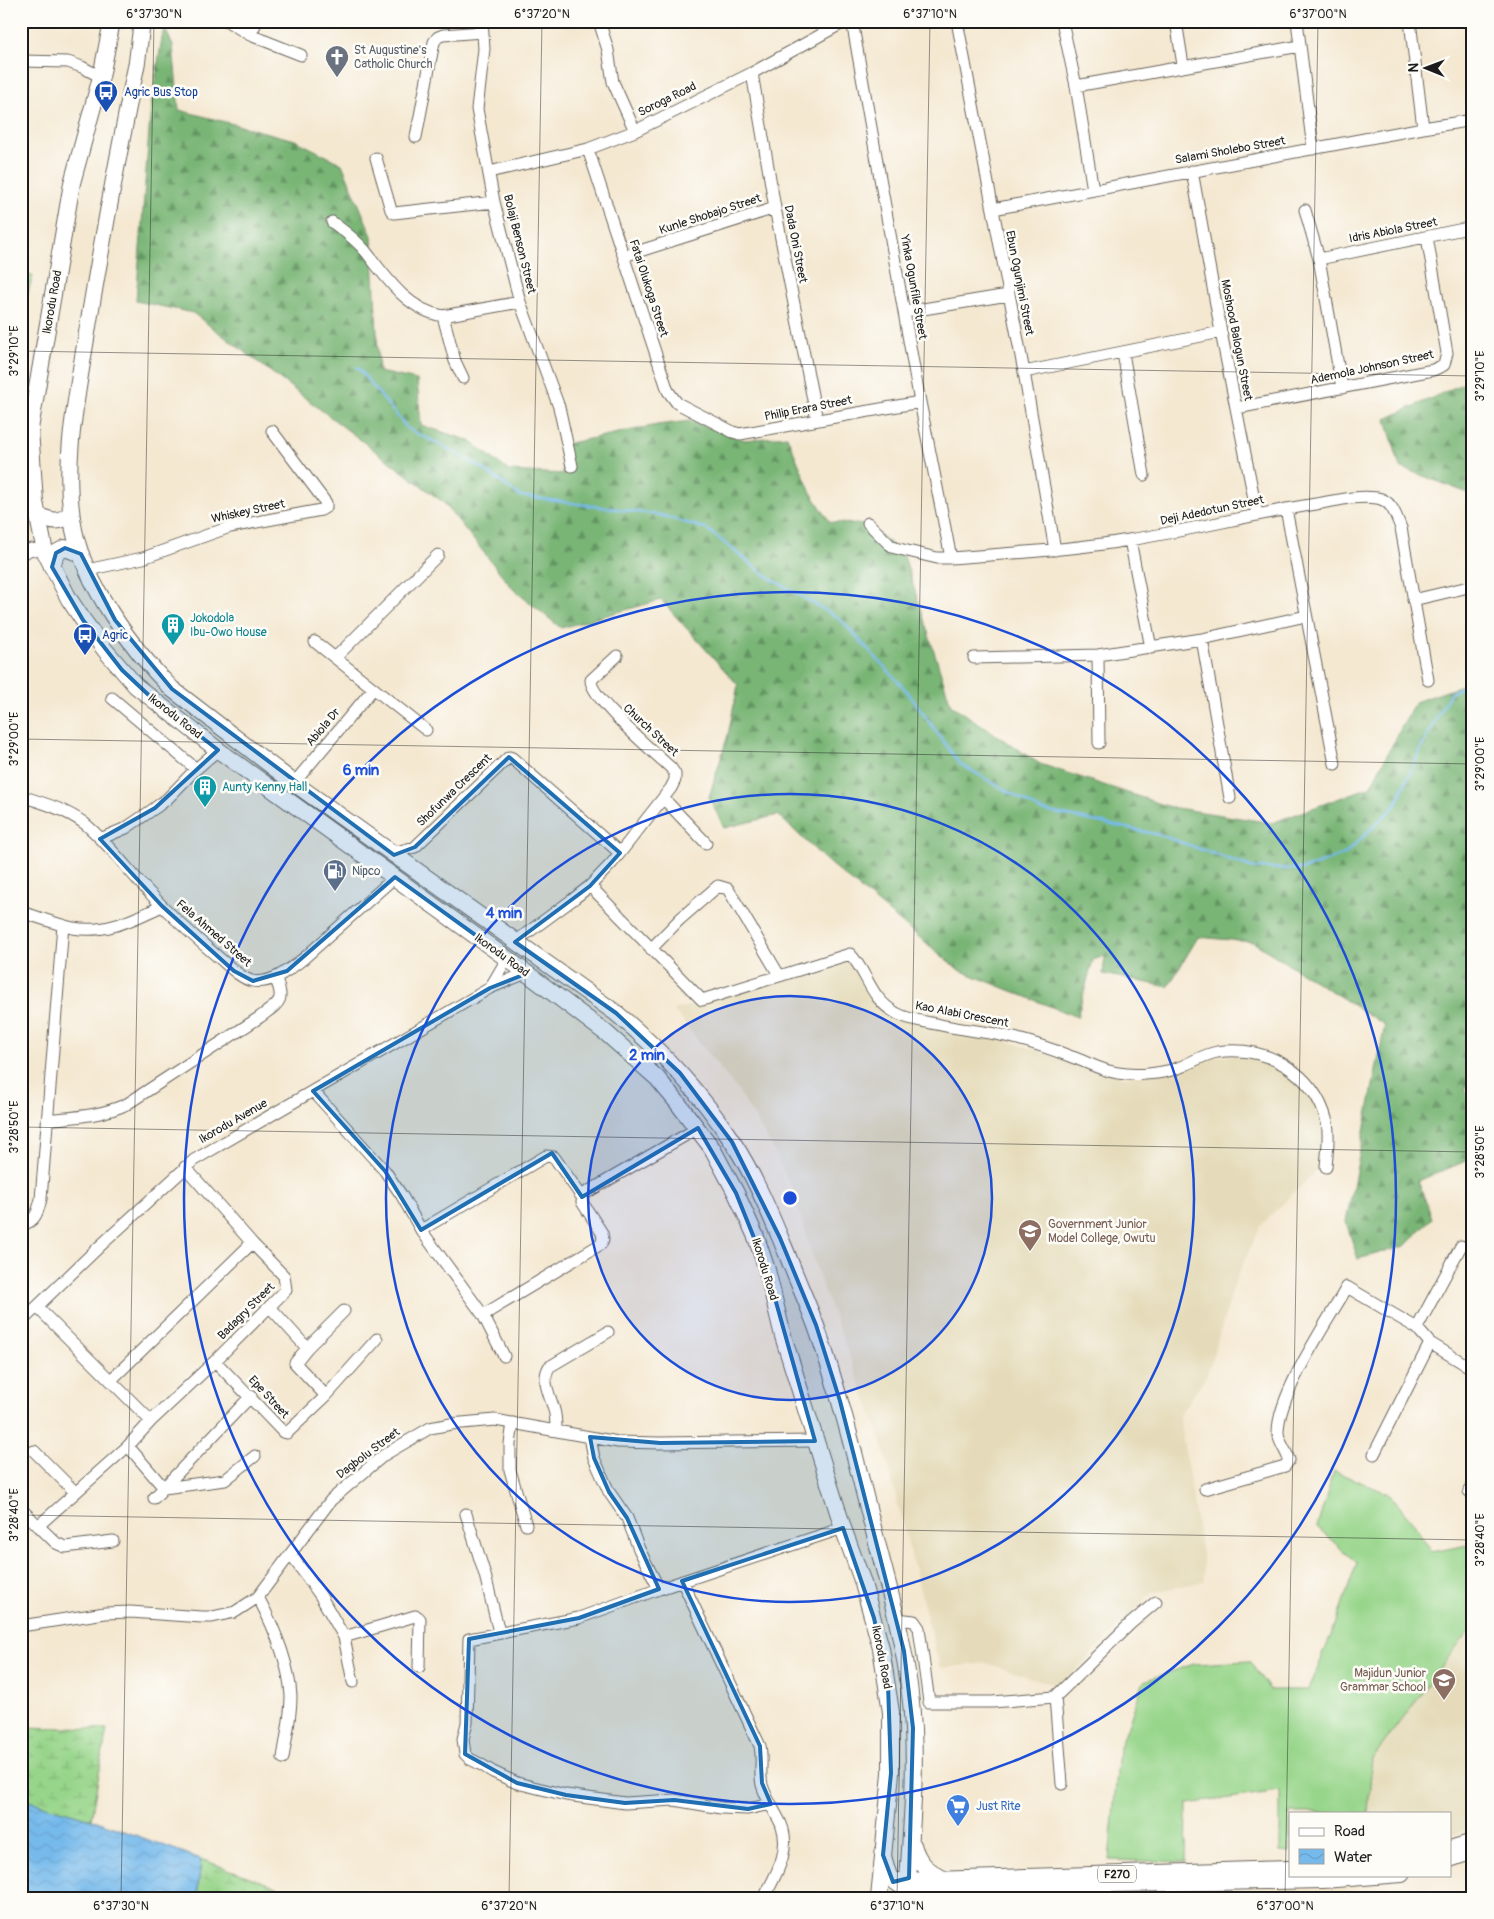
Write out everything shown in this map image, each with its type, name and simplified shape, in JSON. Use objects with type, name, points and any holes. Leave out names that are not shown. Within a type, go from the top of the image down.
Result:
[{"type":"highway","name":"Ikorodu Road","points":[[112,21],[101,77],[72,183],[30,429],[26,438],[36,514],[45,552],[69,599],[83,620],[136,686],[218,750],[606,1033],[657,1078],[698,1128],[726,1172],[756,1237],[767,1270],[782,1336],[843,1528],[874,1618],[888,1684],[891,1712],[891,1773],[880,1898]]},
{"type":"highway","name":"Ikorodu Road","points":[[142,21],[137,62],[110,203],[71,437],[71,512],[74,532],[88,570],[115,620],[155,672],[172,689],[294,783],[608,1007],[640,1033],[696,1092],[732,1142],[748,1168],[780,1238],[816,1325],[840,1401],[897,1619],[909,1684],[913,1728],[914,1804],[912,1840],[904,1887]]},
{"type":"highway","points":[[36,514],[58,520],[66,518],[71,512]]},
{"type":"highway","points":[[52,567],[56,553],[64,548],[82,554]]},
{"type":"highway","points":[[912,1840],[919,1861],[938,1888]]},
{"type":"main road","points":[[1452,1847],[1473,1840]]},
{"type":"main road","points":[[1452,1859],[1473,1852]]},
{"type":"main road","points":[[880,1898],[887,1888],[904,1887],[883,1855]]},
{"type":"main road","name":"F270","points":[[938,1888],[1289,1868]]},
{"type":"main road","name":"F270","points":[[904,1887],[1323,1881],[1389,1876]]},
{"type":"street","points":[[227,21],[250,35],[300,55]]},
{"type":"street","points":[[250,35],[257,21]]},
{"type":"street","name":"Soroga Road","points":[[489,172],[588,149],[635,131],[752,73],[846,21]]},
{"type":"street","name":"Yinka Ogunfile Street","points":[[852,21],[920,402],[951,558]]},
{"type":"street","name":"Ebun Ogunjimi Street","points":[[957,21],[1024,372],[1055,550]]},
{"type":"street","points":[[1062,21],[1076,86],[1094,190]]},
{"type":"street","points":[[1176,21],[1183,66]]},
{"type":"street","points":[[1297,21],[1313,149]]},
{"type":"street","points":[[1410,21],[1423,128]]},
{"type":"street","points":[[604,23],[613,82],[635,131]]},
{"type":"street","points":[[416,137],[434,42],[438,36],[443,34],[482,27]]},
{"type":"street","name":"Bolaji Benson Street","points":[[482,27],[484,49],[478,109],[494,202],[520,302],[559,407],[572,466]]},
{"type":"street","points":[[1076,86],[1300,46]]},
{"type":"street","points":[[21,61],[68,62],[101,77]]},
{"type":"street","name":"Dada Oni Street","points":[[752,73],[775,208],[817,420]]},
{"type":"street","name":"Salami Sholebo Street","points":[[993,209],[1192,170],[1473,120]]},
{"type":"street","name":"Fatai Olukoga Street","points":[[588,149],[668,391],[676,403],[704,418]]},
{"type":"street","points":[[376,158],[390,210],[394,213],[494,202]]},
{"type":"street","name":"Moshood Balogun Street","points":[[1192,170],[1221,332],[1258,514]]},
{"type":"street","name":"Kunle Shobajo Street","points":[[624,256],[775,208]]},
{"type":"street","points":[[1305,210],[1319,259],[1342,388]]},
{"type":"street","points":[[332,222],[351,236],[400,293],[419,308],[431,314],[443,316],[520,302]]},
{"type":"street","points":[[1319,259],[1473,227]]},
{"type":"street","name":"Idris Abiola Street","points":[[1319,259],[1473,227]]},
{"type":"street","name":"Ademola Johnson Street","points":[[1237,408],[1433,370],[1444,365],[1447,353],[1427,238]]},
{"type":"street","points":[[905,312],[1008,295]]},
{"type":"street","points":[[443,316],[455,361],[463,378]]},
{"type":"street","points":[[1024,372],[1221,332]]},
{"type":"street","points":[[1123,352],[1144,475]]},
{"type":"street","name":"Philip Erara Street","points":[[704,418],[740,434],[920,402]]},
{"type":"street","name":"Whiskey Street","points":[[88,570],[143,558],[230,526],[322,510],[326,507],[326,503],[272,431]]},
{"type":"street","name":"Deji Adedotun Street","points":[[868,524],[895,548],[937,558],[951,558],[1055,550],[1130,540],[1286,509],[1359,498],[1386,500],[1391,505],[1401,528],[1428,680]]},
{"type":"street","points":[[1286,509],[1335,764]]},
{"type":"street","points":[[1130,540],[1151,648]]},
{"type":"street","points":[[21,556],[31,550],[45,552]]},
{"type":"street","points":[[336,657],[438,555]]},
{"type":"street","points":[[1413,600],[1473,586]]},
{"type":"street","points":[[974,658],[1098,655],[1202,639],[1306,616]]},
{"type":"street","points":[[1202,639],[1230,798]]},
{"type":"street","points":[[315,642],[426,730]]},
{"type":"street","points":[[1098,655],[1100,743]]},
{"type":"street","name":"Church Street","points":[[515,942],[590,886],[664,799],[675,780],[675,774],[671,768],[612,712],[590,684],[590,680],[617,656]]},
{"type":"street","name":"Abiola Dr","points":[[294,783],[372,689]]},
{"type":"street","points":[[112,698],[196,769]]},
{"type":"street","points":[[100,839],[126,828],[148,814],[167,799],[196,769],[218,750]]},
{"type":"street","name":"Shofunwa Crescent","points":[[394,855],[400,851],[415,847],[509,757],[620,853]]},
{"type":"street","name":"Fela Ahmed Street","points":[[21,796],[53,806],[85,824],[162,906],[203,944],[244,977],[252,981],[275,978],[304,959],[394,877]]},
{"type":"street","points":[[664,799],[706,844]]},
{"type":"street","name":"Kao Alabi Crescent","points":[[590,886],[702,1000],[850,954],[872,992],[881,1002],[896,1013],[942,1026],[1010,1037],[1117,1073],[1147,1073],[1178,1068],[1205,1055],[1233,1051],[1269,1057],[1290,1067],[1301,1076],[1316,1096],[1328,1129],[1326,1167]]},
{"type":"street","points":[[652,949],[686,914],[718,886],[722,886],[728,889],[778,975]]},
{"type":"street","points":[[21,912],[83,929],[101,929],[124,923],[162,906]]},
{"type":"street","points":[[23,1224],[33,1220],[42,1199],[63,924]]},
{"type":"street","points":[[490,988],[507,959]]},
{"type":"street","name":"Ikorodu Avenue","points":[[21,1322],[185,1167],[206,1152],[490,988],[526,973]]},
{"type":"street","points":[[47,1120],[96,1115],[112,1111],[127,1104],[260,1017],[278,1003],[282,997],[275,978]]},
{"type":"street","points":[[313,1091],[385,1172],[402,1196],[421,1230],[483,1315],[504,1356]]},
{"type":"street","points":[[582,1197],[584,1194],[698,1128]]},
{"type":"street","points":[[421,1230],[546,1156],[554,1157],[582,1197],[582,1202],[602,1234],[601,1244],[483,1315]]},
{"type":"street","name":"Badagry Street","points":[[38,1526],[128,1446],[151,1421],[215,1361],[286,1290],[284,1276],[252,1243],[185,1167]]},
{"type":"street","points":[[112,1380],[252,1243]]},
{"type":"street","points":[[1417,1328],[1461,1246]]},
{"type":"street","points":[[1205,1488],[1285,1466],[1289,1460],[1279,1440],[1278,1431],[1284,1404],[1291,1385],[1347,1287],[1417,1328],[1430,1343],[1473,1368]]},
{"type":"street","points":[[38,1307],[151,1421]]},
{"type":"street","points":[[270,1307],[307,1348]]},
{"type":"street","points":[[344,1311],[296,1361],[296,1366],[326,1396],[377,1339]]},
{"type":"street","points":[[556,1430],[555,1412],[545,1381],[549,1367],[608,1332]]},
{"type":"street","points":[[1374,1454],[1430,1343]]},
{"type":"street","name":"Epe Street","points":[[215,1361],[287,1433],[326,1396]]},
{"type":"street","points":[[154,1498],[251,1396]]},
{"type":"street","name":"Dagbolu Street","points":[[21,1626],[105,1613],[130,1612],[212,1617],[235,1612],[258,1597],[331,1500],[384,1456],[430,1428],[495,1420],[618,1442],[815,1441]]},
{"type":"street","points":[[513,1423],[510,1444],[510,1470],[526,1525]]},
{"type":"street","points":[[590,1437],[594,1458],[609,1492],[627,1518],[639,1549],[660,1589]]},
{"type":"street","points":[[128,1446],[164,1488]]},
{"type":"street","points":[[34,1451],[75,1492]]},
{"type":"street","points":[[164,1488],[225,1480],[255,1456]]},
{"type":"street","points":[[21,1508],[56,1543],[65,1547],[113,1541]]},
{"type":"street","points":[[466,1514],[485,1574],[499,1632]]},
{"type":"street","points":[[771,1804],[748,1809],[721,1808],[674,1800],[625,1803],[566,1796],[517,1783],[493,1772],[470,1759],[465,1754],[463,1738],[467,1723],[469,1639],[579,1618],[682,1581],[843,1528]]},
{"type":"street","points":[[291,1555],[317,1590],[344,1637],[353,1682]]},
{"type":"street","points":[[682,1581],[760,1746],[762,1755],[762,1783],[785,1836],[780,1864],[764,1898]]},
{"type":"street","points":[[258,1597],[274,1628],[291,1695],[283,1758]]},
{"type":"street","points":[[897,1619],[914,1621],[919,1628],[929,1702],[992,1702],[1055,1697],[1130,1624],[1156,1602]]},
{"type":"street","points":[[344,1637],[415,1616],[418,1617],[420,1619],[419,1668]]},
{"type":"street","points":[[1055,1697],[1062,1784]]},
{"type":"highlighted area","points":[[65,548],[81,554],[115,620],[172,689],[394,855],[415,847],[509,757],[620,853],[590,886],[515,942],[616,1013],[680,1073],[732,1142],[780,1238],[816,1325],[840,1401],[904,1651],[913,1728],[909,1878],[893,1882],[883,1855],[891,1773],[888,1684],[874,1618],[843,1528],[682,1581],[760,1746],[762,1783],[771,1804],[748,1809],[674,1800],[625,1803],[566,1795],[517,1783],[465,1754],[469,1639],[579,1618],[659,1589],[627,1518],[609,1492],[594,1458],[590,1437],[660,1443],[815,1441],[767,1270],[736,1193],[698,1128],[582,1197],[552,1153],[421,1230],[385,1171],[313,1091],[490,988],[528,973],[395,877],[287,971],[253,981],[234,971],[162,906],[100,839],[155,808],[218,750],[155,701],[122,670],[83,620],[52,567],[56,553]]},
{"type":"shaded area","name":"Government Junior Model College, Owutu","points":[[851,957],[879,1006],[1000,1039],[1125,1077],[1210,1057],[1234,1055],[1257,1057],[1277,1064],[1307,1088],[1323,1127],[1323,1151],[1319,1168],[1261,1225],[1236,1279],[1207,1375],[1179,1416],[1203,1562],[1204,1581],[1151,1593],[1060,1687],[986,1663],[940,1668],[882,1442],[824,1292],[792,1188],[769,1141],[738,1091],[674,1010]]},
{"type":"shaded area","name":"Majidun Junior Grammar School","points":[[1473,1629],[1473,1827],[1452,1835],[1452,1812],[1368,1812],[1372,1759],[1460,1642]]},
{"type":"green space","points":[[164,26],[173,46],[179,110],[295,140],[342,164],[372,236],[379,372],[417,380],[421,425],[470,441],[509,471],[564,474],[560,445],[657,425],[690,421],[745,440],[787,436],[810,491],[830,522],[866,525],[903,553],[951,705],[1040,764],[1170,807],[1272,823],[1370,787],[1415,702],[1473,682],[1473,1063],[1465,1090],[1473,1115],[1473,1158],[1418,1181],[1432,1218],[1405,1246],[1358,1259],[1346,1222],[1385,1025],[1253,942],[1198,937],[1168,987],[1103,974],[1105,956],[1093,960],[1077,1017],[959,970],[829,863],[778,815],[724,828],[709,797],[728,735],[738,685],[661,600],[561,628],[514,590],[444,503],[193,313],[136,301],[151,106]]},
{"type":"green space","points":[[21,274],[33,275],[24,306],[21,306]]},
{"type":"green space","points":[[1473,379],[1473,495],[1400,467],[1386,419]]},
{"type":"green space","points":[[1334,1471],[1389,1494],[1412,1521],[1432,1552],[1473,1544],[1473,1629],[1460,1642],[1372,1759],[1368,1812],[1289,1812],[1289,1853],[1280,1852],[1280,1791],[1187,1804],[1186,1862],[1109,1860],[1119,1750],[1144,1681],[1194,1664],[1249,1661],[1270,1690],[1309,1690],[1357,1563],[1317,1527]]},
{"type":"green space","points":[[21,1727],[107,1729],[91,1819],[21,1799]]},
{"type":"green space","points":[[201,1859],[306,1898],[197,1898]]},
{"type":"water","points":[[21,1799],[91,1819],[201,1859],[197,1898],[21,1898]]},
{"type":"waterway","points":[[357,367],[408,429],[482,468],[520,496],[660,515],[707,529],[765,575],[840,619],[906,690],[960,764],[1040,810],[1160,835],[1254,868],[1304,869],[1345,854],[1395,806],[1425,740],[1450,693],[1464,686],[1473,687]]},
{"type":"place","name":"St Augustine's Catholic Church","points":[[337,78]]},
{"type":"place","name":"Agric Bus Stop","points":[[106,113]]},
{"type":"place","name":"Jokodola Ibu-Owo House","points":[[173,646]]},
{"type":"place","name":"Agric","points":[[85,656]]},
{"type":"place","name":"Aunty Kenny Hall","points":[[205,808]]},
{"type":"place","name":"Nipco","points":[[335,892]]},
{"type":"place","name":"Government Junior Model College, Owutu","points":[[1030,1252]]},
{"type":"place","name":"Majidun Junior Grammar School","points":[[1444,1701]]},
{"type":"place","name":"Just Rite","points":[[958,1827]]}]
